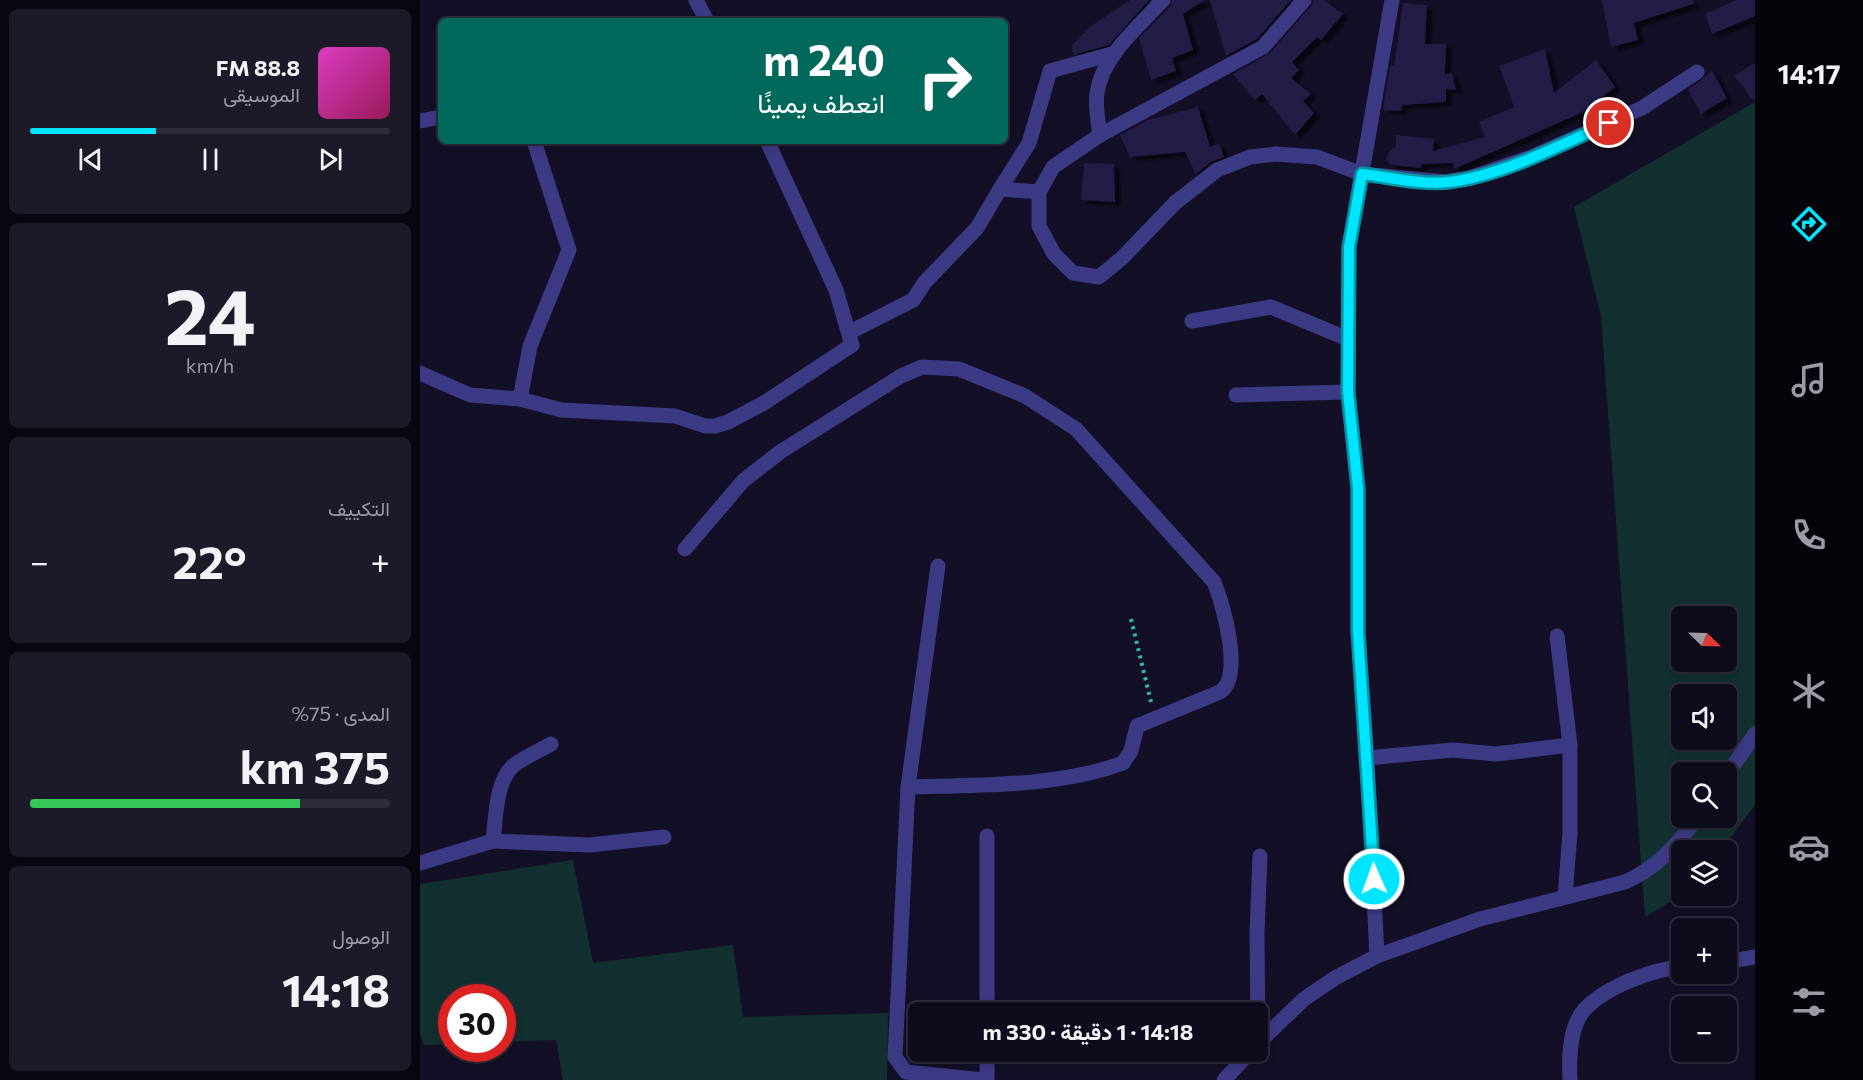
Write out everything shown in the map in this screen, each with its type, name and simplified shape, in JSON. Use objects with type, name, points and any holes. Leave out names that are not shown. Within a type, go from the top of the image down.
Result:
[{"type":"street","points":[[696,0],[705,18]]},
{"type":"street","points":[[1100,135],[1097,96],[1103,71],[1115,53],[1163,0]]},
{"type":"street","points":[[1304,0],[1263,47],[1100,135],[1053,167],[1039,192],[1039,226],[1054,254],[1073,273],[1099,276],[1122,258],[1174,203],[1217,170],[1242,160],[1276,154],[1317,157],[1362,174],[1446,182],[1469,178],[1529,158],[1642,108],[1697,72]]},
{"type":"street","points":[[1377,956],[1368,758],[1358,632],[1358,488],[1348,392],[1349,247],[1392,0]]},
{"type":"street","points":[[850,332],[913,300],[925,282],[976,228],[1029,143],[1050,70],[1115,53]]},
{"type":"street","points":[[420,121],[438,118]]},
{"type":"street","points":[[520,399],[530,346],[569,250],[535,144]]},
{"type":"street","points":[[420,373],[470,394],[520,399],[561,410],[675,416],[698,424],[715,426],[728,423],[764,403],[853,343],[836,290],[768,144]]},
{"type":"street","points":[[1000,189],[1039,192]]},
{"type":"street","points":[[1192,321],[1271,307],[1348,339]]},
{"type":"street","points":[[685,549],[715,518],[743,482],[813,429],[912,372],[939,366],[959,369],[1025,396],[1076,429],[1214,582],[1221,599],[1233,667],[1229,683],[1220,692],[1137,726],[1129,758],[1116,765],[1062,777],[987,784],[908,787]]},
{"type":"street","points":[[1236,395],[1348,392]]},
{"type":"street","points":[[938,566],[908,787],[895,1057],[906,1072],[985,1080],[986,1062]]},
{"type":"street","points":[[1557,636],[1570,745],[1570,833],[1565,897]]},
{"type":"street","points":[[1736,762],[1755,734]]},
{"type":"street","points":[[493,841],[500,789],[506,776],[513,766],[550,744]]},
{"type":"street","points":[[1368,758],[1453,750],[1496,754],[1570,745]]},
{"type":"street","points":[[1268,1034],[1304,999],[1335,978],[1377,956],[1480,919],[1625,882],[1647,872],[1688,828]]},
{"type":"street","points":[[987,836],[987,1002]]},
{"type":"street","points":[[420,863],[493,841],[589,845],[664,837]]},
{"type":"street","points":[[1256,1002],[1260,856]]},
{"type":"street","points":[[1737,961],[1755,957]]},
{"type":"street","points":[[1570,1080],[1572,1035],[1584,1010],[1619,985],[1671,968]]},
{"type":"street","points":[[1224,1080],[1240,1062]]},
{"type":"path","points":[[1131,619],[1155,717]]},
{"type":"green space","points":[[1755,102],[1755,805],[1729,840],[1671,840],[1671,901],[1645,917],[1601,316],[1574,207]]},
{"type":"green space","points":[[573,860],[593,963],[733,945],[743,1017],[888,1013],[887,1080],[563,1080],[556,1040],[516,1042],[516,984],[438,984],[438,1044],[424,1045],[420,1034],[420,884]]},
{"type":"building","points":[[1130,0],[1149,0],[1109,45],[1073,55],[1072,45],[1088,28]]},
{"type":"building","points":[[1172,0],[1205,0],[1183,14],[1193,50],[1172,58],[1176,71],[1151,80],[1139,38],[1170,7]]},
{"type":"building","points":[[1210,0],[1291,0],[1257,39],[1226,56]]},
{"type":"building","points":[[1314,0],[1324,0],[1343,14],[1321,40],[1317,37],[1292,62],[1299,70],[1291,78],[1311,94],[1303,101],[1314,113],[1295,135],[1262,94],[1255,100],[1233,74],[1270,53]]},
{"type":"building","points":[[1602,0],[1693,0],[1693,4],[1634,23],[1638,40],[1611,47]]},
{"type":"building","points":[[1736,0],[1755,0],[1755,16],[1712,34],[1705,14]]},
{"type":"building","points":[[1403,3],[1427,5],[1425,44],[1446,44],[1445,74],[1452,73],[1456,90],[1446,89],[1446,102],[1402,105],[1401,111],[1383,110],[1390,66],[1394,66]]},
{"type":"building","points":[[1545,49],[1554,93],[1596,60],[1615,87],[1583,112],[1454,169],[1453,163],[1422,164],[1421,168],[1391,165],[1386,160],[1389,151],[1396,147],[1396,135],[1434,139],[1433,151],[1485,137],[1479,122],[1514,107],[1499,66]]},
{"type":"building","points":[[1755,63],[1755,102],[1734,76]]},
{"type":"building","points":[[1712,71],[1727,98],[1701,114],[1688,90]]},
{"type":"building","points":[[1198,107],[1210,147],[1219,143],[1224,157],[1211,162],[1196,174],[1185,152],[1130,157],[1120,135],[1148,120]]},
{"type":"building","points":[[1084,163],[1114,164],[1115,202],[1081,200]]},
{"type":"route","points":[[1374,879],[1368,758],[1358,632],[1358,488],[1348,392],[1349,247],[1362,174],[1446,182],[1469,178],[1529,158],[1609,123]]}]
